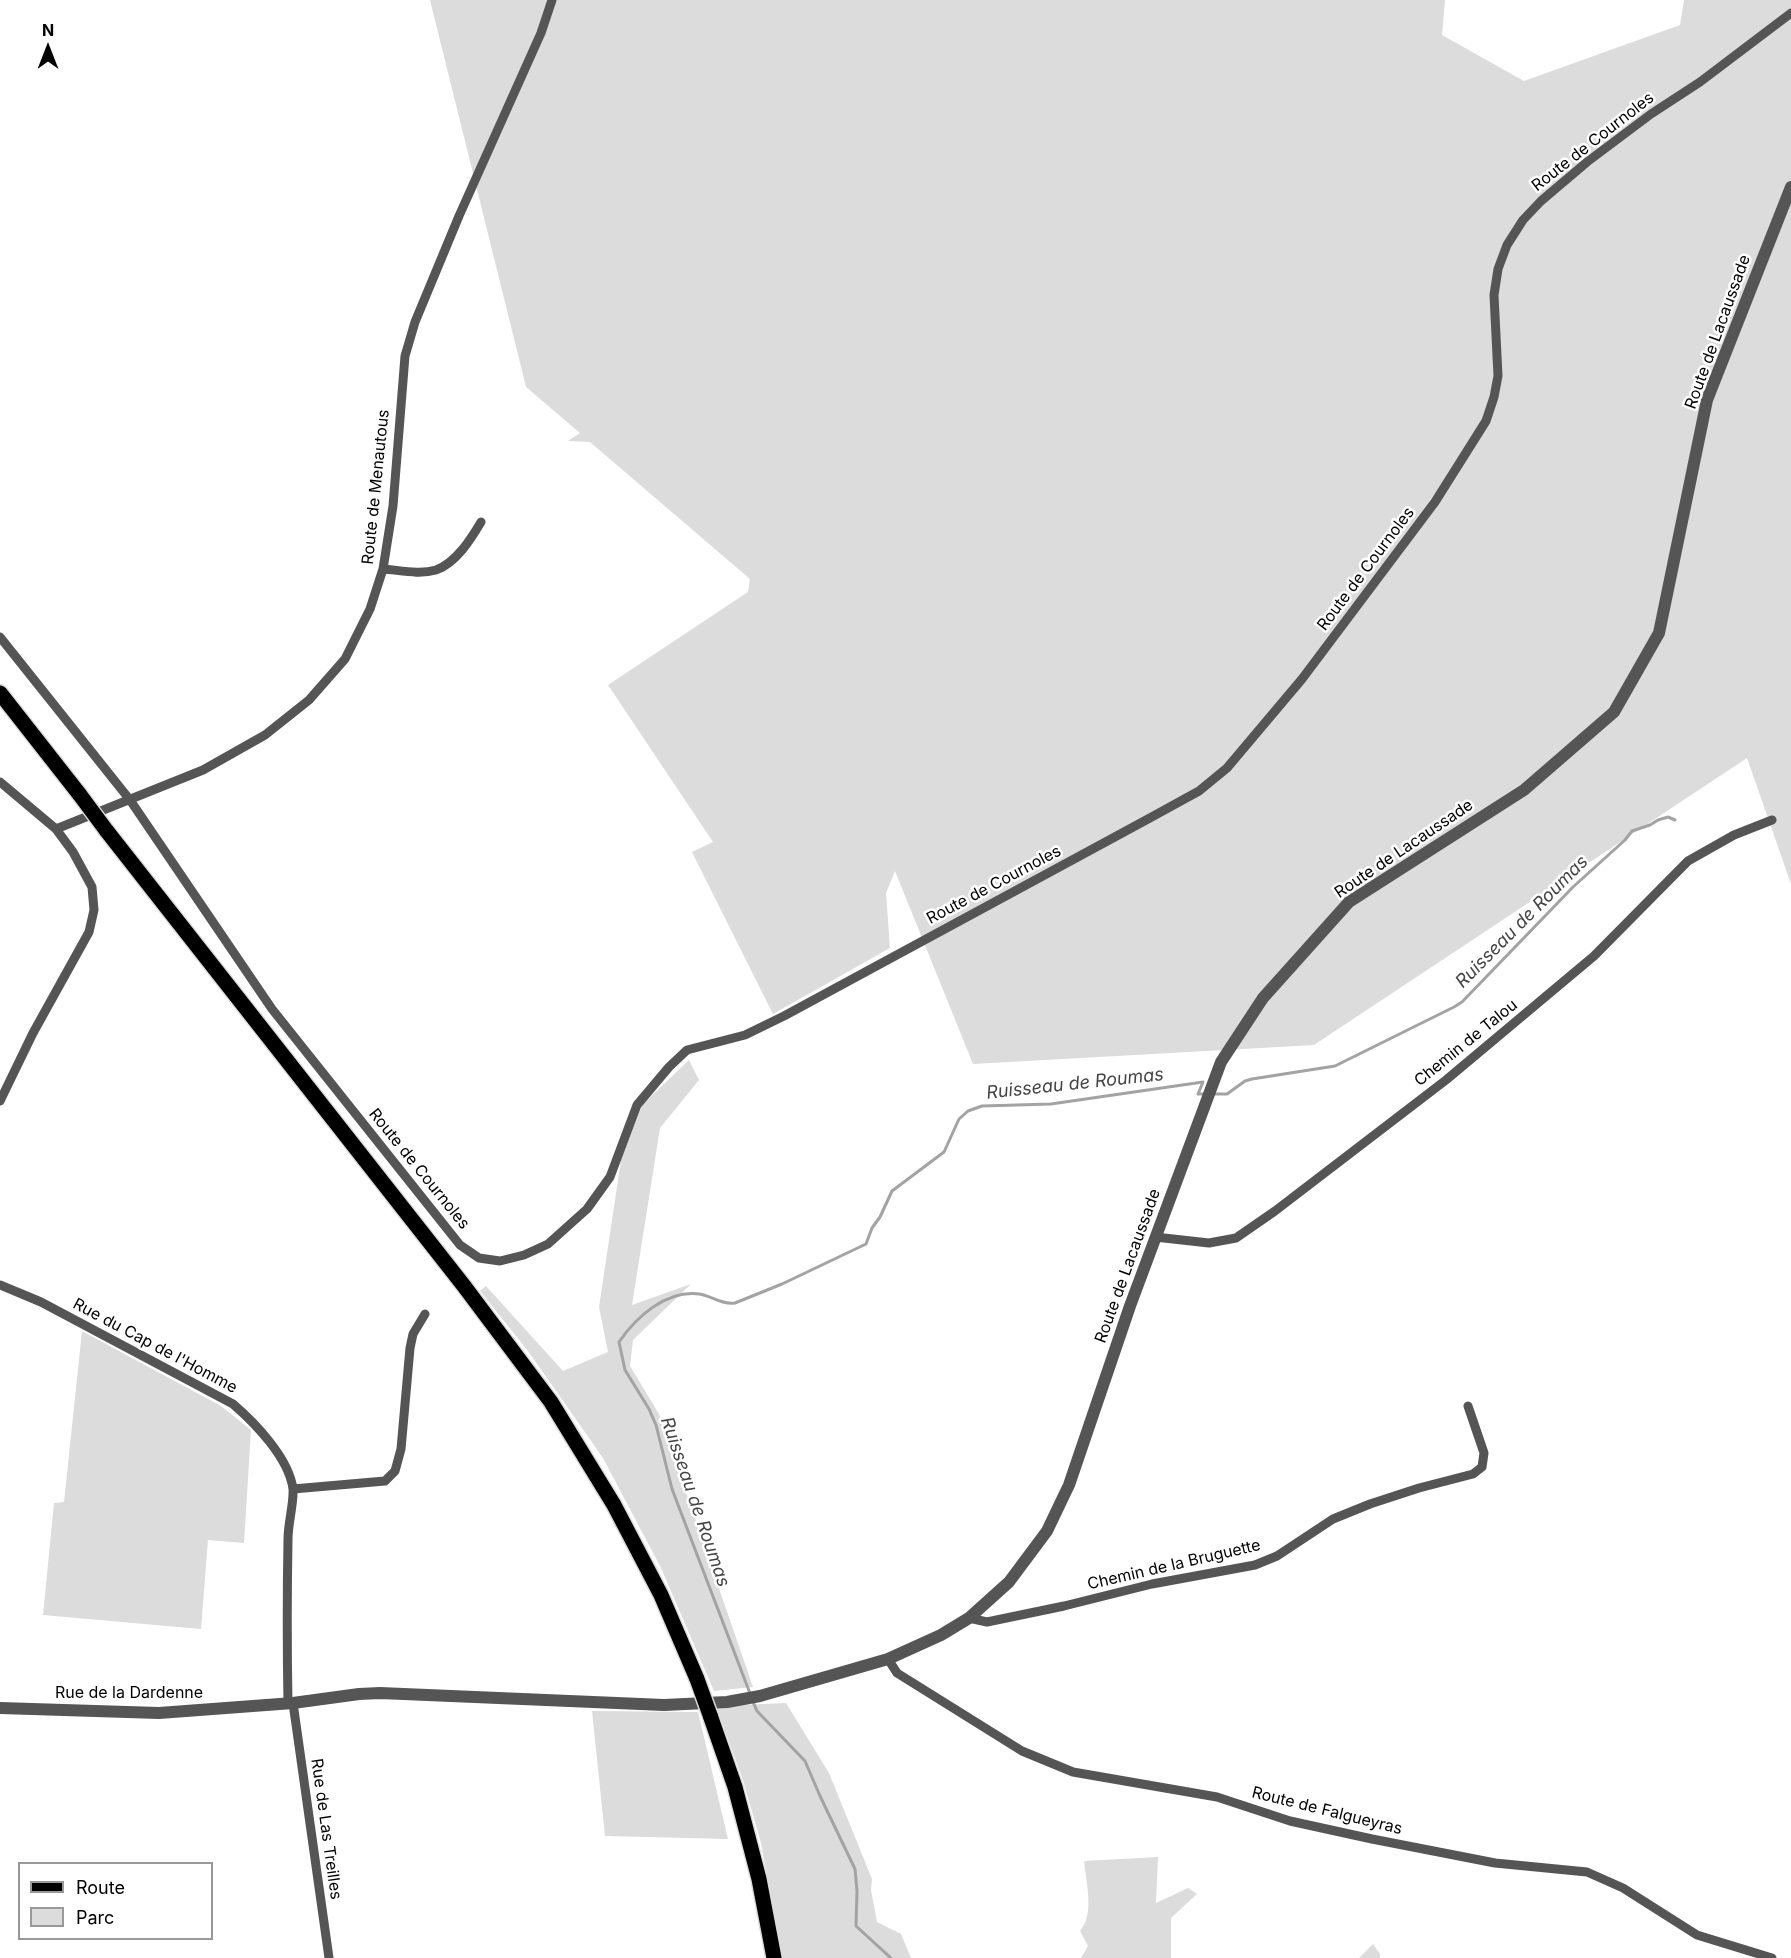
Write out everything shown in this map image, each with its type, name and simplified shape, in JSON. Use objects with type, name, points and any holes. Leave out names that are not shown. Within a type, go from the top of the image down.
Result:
[{"type":"main road","points":[[0,693],[464,1286],[551,1402],[614,1505],[661,1595],[697,1680],[735,1787],[759,1880],[774,1958]]},
{"type":"street","name":"Route de Menautous","points":[[56,829],[203,770],[265,735],[309,700],[345,659],[370,609],[383,569],[393,506],[405,356],[415,322],[459,216],[541,33],[552,0]]},
{"type":"street","name":"Route de Cournoles","points":[[0,637],[130,800],[272,1009],[460,1245],[479,1258],[500,1261],[524,1256],[548,1244],[587,1209],[610,1177],[637,1105],[669,1067],[687,1050],[744,1035],[784,1016],[1199,791],[1227,768],[1302,679],[1436,502],[1486,421],[1498,376],[1494,295],[1498,268],[1507,245],[1523,220],[1541,201],[1587,162],[1651,114],[1700,82],[1791,13]]},
{"type":"street","name":"Route de Lacaussade","points":[[888,1659],[941,1635],[969,1618],[1009,1582],[1047,1531],[1069,1485],[1126,1317],[1221,1062],[1263,998],[1349,902],[1524,790],[1614,712],[1659,633],[1707,400],[1791,187]]},
{"type":"street","points":[[383,569],[422,572],[435,570],[445,565],[472,538],[481,522]]},
{"type":"street","points":[[0,782],[56,829],[73,852],[92,887],[94,910],[88,932],[0,1101]]},
{"type":"street","name":"Chemin de Talou","points":[[1155,1237],[1209,1243],[1236,1238],[1275,1211],[1446,1080],[1594,956],[1688,861],[1734,835],[1773,820]]},
{"type":"street","name":"Rue du Cap de l'Homme","points":[[0,1286],[41,1302],[233,1404],[267,1438],[282,1461],[293,1489]]},
{"type":"street","points":[[293,1489],[385,1481],[395,1471],[401,1449],[410,1348],[413,1334],[425,1314]]},
{"type":"street","name":"Chemin de la Bruguette","points":[[969,1618],[987,1622],[1064,1606],[1142,1586],[1255,1565],[1277,1557],[1333,1519],[1409,1491],[1473,1474],[1482,1467],[1484,1453],[1468,1406]]},
{"type":"street","name":"Rue de Las Treilles","points":[[293,1489],[288,1525],[287,1640],[291,1704],[329,1958]]},
{"type":"street","name":"Rue de la Dardenne","points":[[0,1708],[159,1713],[291,1704],[380,1693],[664,1705],[728,1702],[760,1696],[888,1659]]},
{"type":"street","name":"Route de Falgueyras","points":[[888,1659],[897,1673],[1022,1751],[1073,1772],[1217,1797],[1290,1821],[1372,1839],[1496,1863],[1587,1872],[1623,1888],[1697,1935],[1772,1958]]},
{"type":"green space","points":[[430,0],[1445,0],[1442,35],[1524,81],[1680,25],[1684,0],[1791,0],[1791,884],[1747,758],[1314,1045],[973,1064],[895,871],[886,893],[890,948],[773,1014],[692,852],[713,842],[608,685],[748,592],[750,579],[590,442],[568,441],[580,433],[526,387]]},
{"type":"green space","points":[[689,1060],[699,1080],[660,1128],[632,1305],[691,1284],[633,1340],[630,1366],[659,1414],[753,1687],[714,1691],[661,1568],[603,1458],[528,1351],[480,1291],[486,1286],[563,1371],[608,1352],[599,1307],[621,1160],[642,1105]]},
{"type":"green space","points":[[82,1331],[221,1406],[251,1430],[244,1543],[208,1540],[201,1629],[43,1615],[54,1503],[64,1502]]},
{"type":"green space","points":[[786,1703],[829,1773],[872,1879],[871,1890],[877,1922],[901,1934],[911,1958],[782,1958],[761,1843],[743,1780],[716,1706]]},
{"type":"green space","points":[[592,1711],[698,1712],[728,1839],[605,1836]]},
{"type":"green space","points":[[1158,1857],[1156,1903],[1188,1888],[1197,1894],[1171,1918],[1171,1958],[1081,1958],[1088,1946],[1080,1931],[1085,1924],[1088,1907],[1084,1861]]},
{"type":"green space","points":[[1373,1944],[1380,1958],[1359,1958]]},
{"type":"waterway","name":"Ruisseau de Roumas","points":[[1212,1094],[1227,1094],[1245,1081],[1252,1079],[1335,1066],[1454,1007],[1462,1002],[1573,887],[1632,831],[1668,817],[1675,820]]},
{"type":"waterway","name":"Ruisseau de Roumas","points":[[751,1696],[672,1489],[656,1425],[625,1370],[619,1342],[643,1315],[675,1296],[699,1294],[726,1303],[735,1303],[782,1284],[866,1244],[892,1191],[944,1152],[959,1119],[968,1111],[982,1106],[1051,1104],[1203,1082],[1198,1094],[1205,1094]]},
{"type":"waterway","name":"Ruisseau de Roumas","points":[[753,1702],[757,1711],[805,1761],[855,1869],[856,1926],[891,1958]]}]
